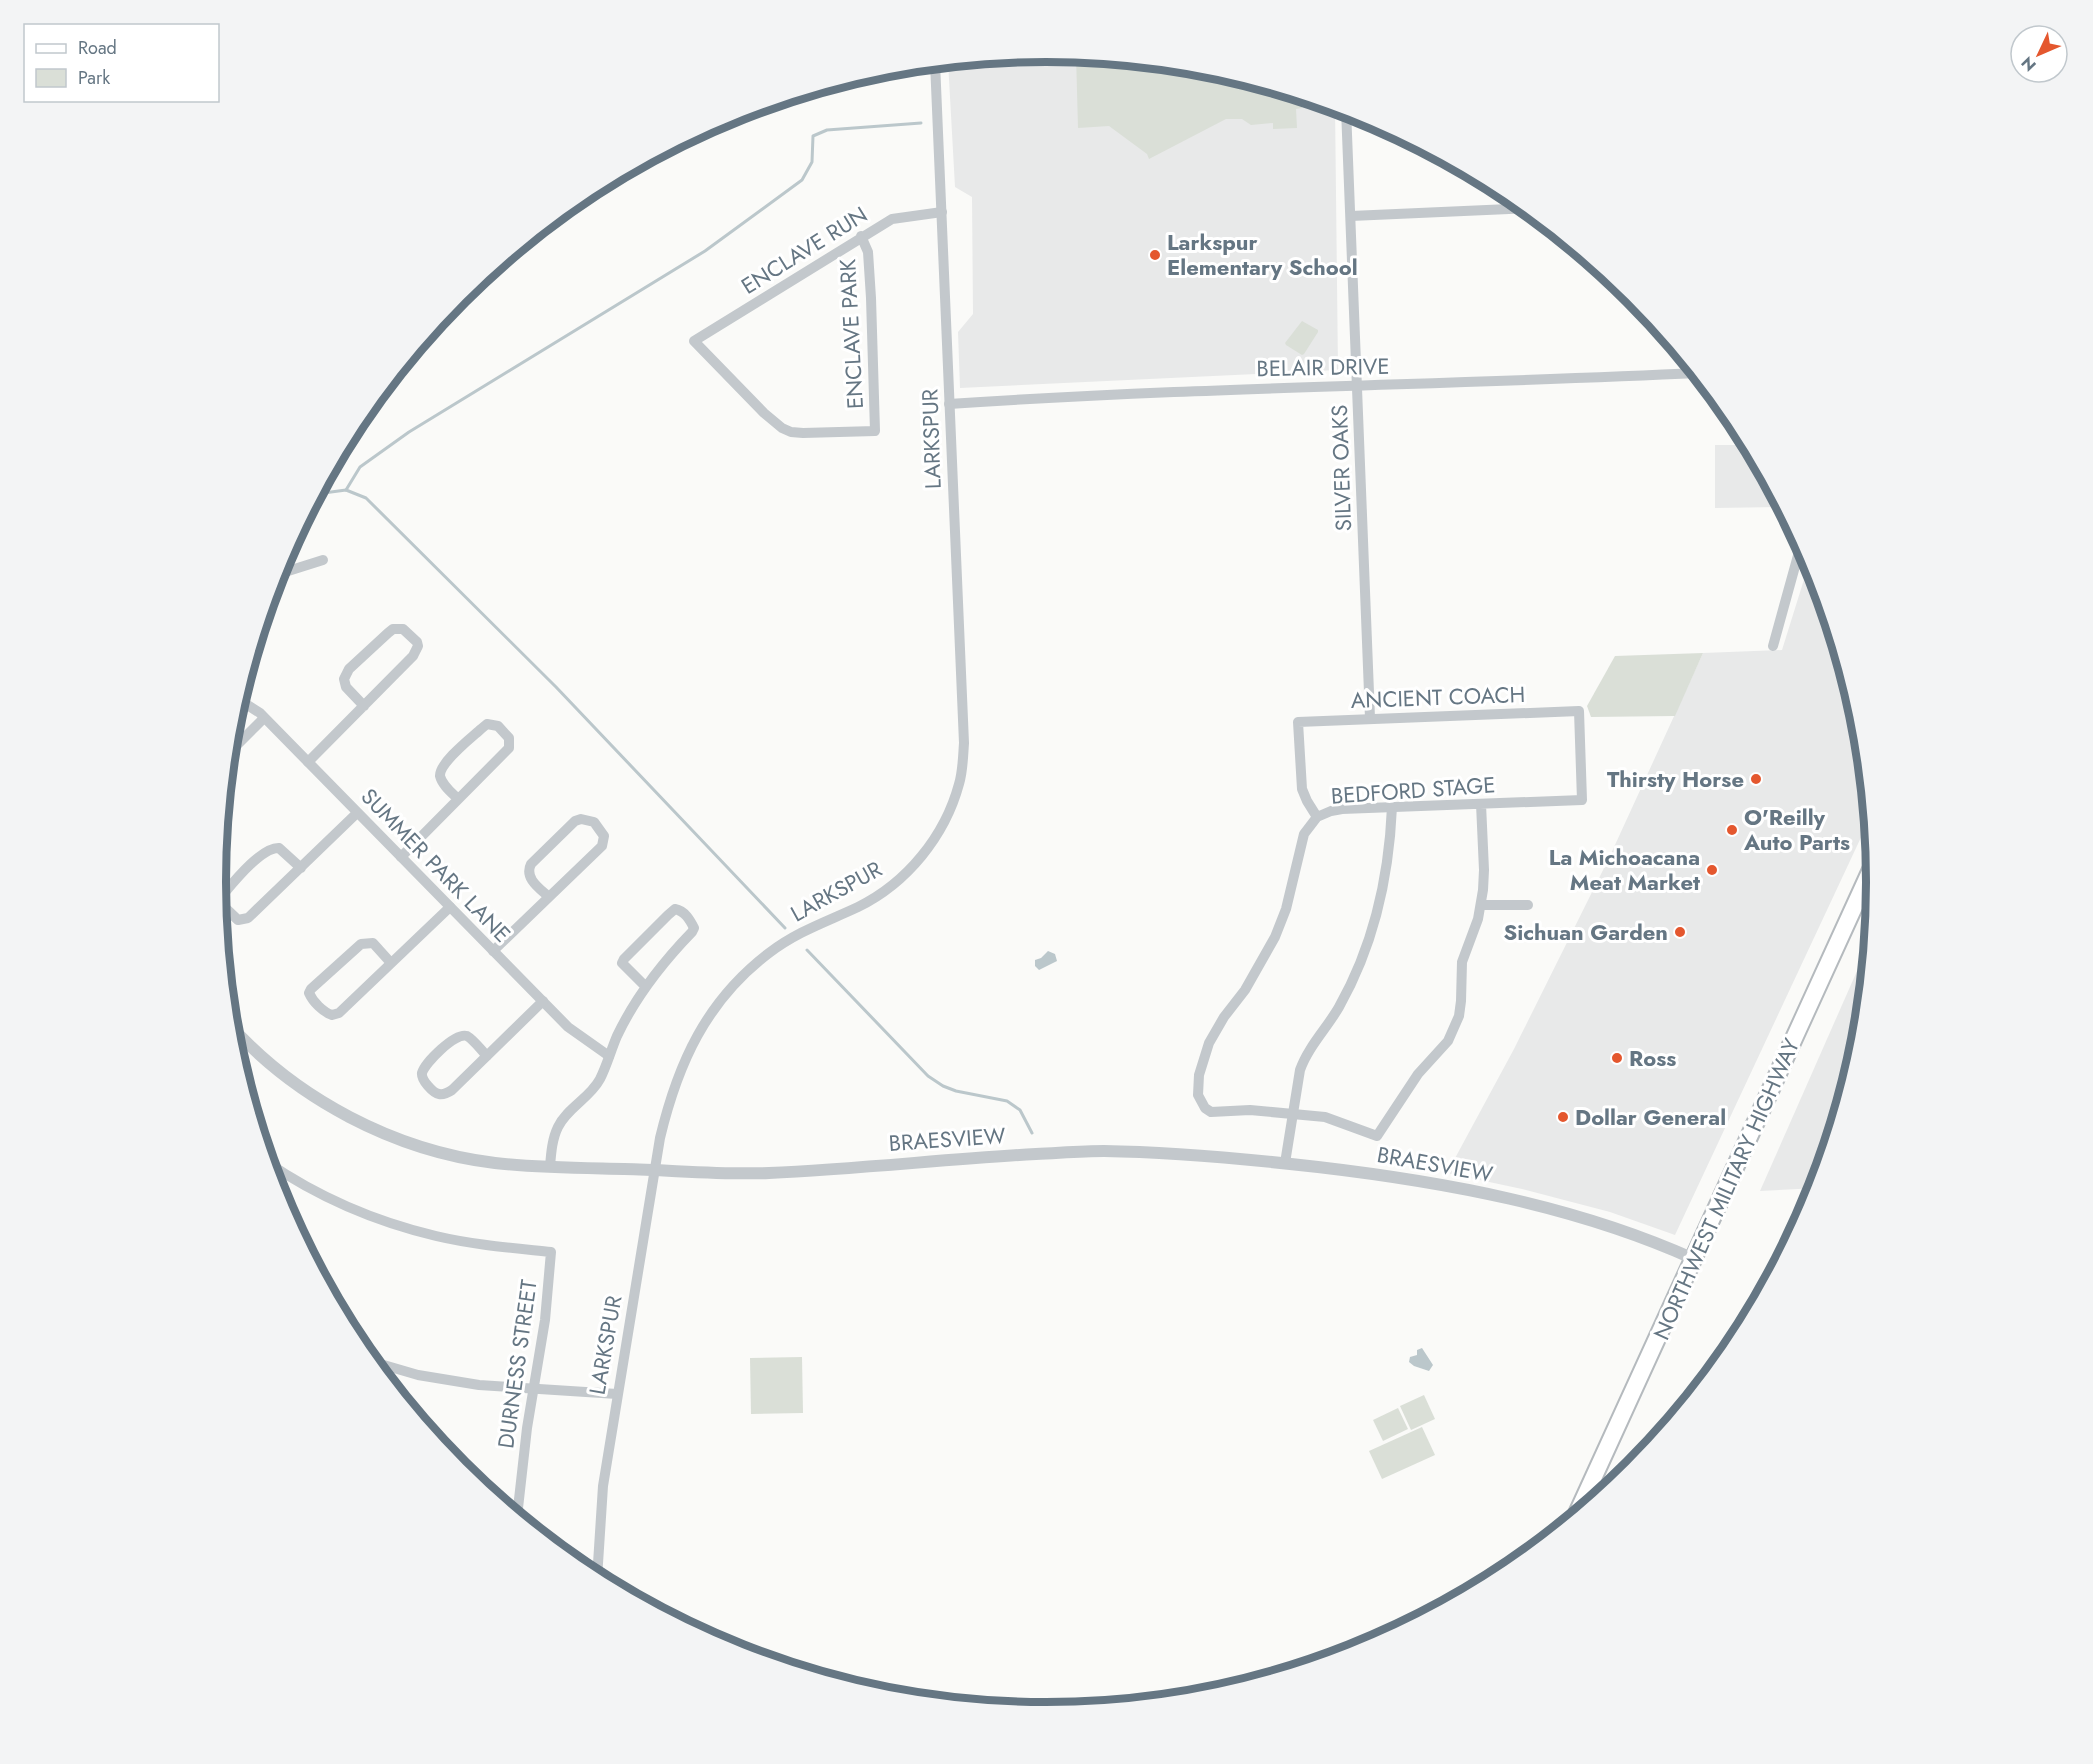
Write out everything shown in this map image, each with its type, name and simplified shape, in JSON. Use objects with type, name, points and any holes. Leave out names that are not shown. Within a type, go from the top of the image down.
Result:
[{"type":"main road","name":"NORTHWEST MILITARY HIGHWAY","points":[[1582,1503],[1867,879]]},
{"type":"street","name":"LARKSPUR","points":[[598,1568],[603,1486],[617,1394],[655,1170],[665,1119],[679,1072],[697,1036],[725,996],[745,974],[791,938],[859,906],[898,880],[925,852],[946,819],[960,781],[964,743],[935,70]]},
{"type":"street","name":"SILVER OAKS","points":[[1346,119],[1370,718]]},
{"type":"street","points":[[1351,216],[1514,209]]},
{"type":"street","name":"ENCLAVE RUN","points":[[875,431],[802,433],[782,428],[764,413],[694,341],[892,219],[942,212]]},
{"type":"street","name":"ENCLAVE PARK","points":[[861,236],[868,252],[875,431]]},
{"type":"street","name":"BELAIR DRIVE","points":[[949,404],[1128,393],[1358,387],[1689,373]]},
{"type":"street","points":[[1773,646],[1798,554]]},
{"type":"street","points":[[286,573],[323,560]]},
{"type":"street","points":[[308,762],[364,706],[417,651],[417,642],[402,628],[393,629],[388,633],[349,669],[344,679],[343,684],[364,706]]},
{"type":"street","name":"SUMMER PARK LANE","points":[[246,705],[264,718],[576,1033],[609,1056]]},
{"type":"street","name":"ANCIENT COACH","points":[[1317,817],[1302,789],[1298,722],[1578,711],[1582,800]]},
{"type":"street","points":[[238,744],[264,718]]},
{"type":"street","points":[[400,856],[458,799],[509,748],[510,738],[498,726],[487,724],[442,767],[443,784],[458,799]]},
{"type":"street","name":"BEDFORD STAGE","points":[[1294,1114],[1250,1110],[1216,1112],[1205,1108],[1198,1095],[1199,1075],[1214,1032],[1245,990],[1275,937],[1292,885],[1300,846],[1307,828],[1317,817],[1342,809],[1582,800]]},
{"type":"street","points":[[1294,1114],[1325,1117],[1377,1136],[1418,1074],[1444,1046],[1454,1029],[1461,1001],[1462,962],[1478,919],[1484,870],[1481,804]]},
{"type":"street","points":[[1285,1163],[1302,1064],[1340,1006],[1370,939],[1387,870],[1392,807]]},
{"type":"street","points":[[227,910],[234,917],[243,920],[248,918],[357,813]]},
{"type":"street","points":[[493,951],[602,846],[604,836],[594,822],[581,819],[575,821],[528,869],[529,875],[549,897]]},
{"type":"street","points":[[226,891],[270,849],[279,848],[301,868]]},
{"type":"street","points":[[1480,905],[1528,905]]},
{"type":"street","points":[[391,963],[372,943],[361,944],[311,989],[309,993],[311,998],[327,1013],[332,1015],[339,1012],[391,963],[450,907]]},
{"type":"street","points":[[550,1167],[557,1128],[561,1121],[592,1091],[600,1079],[630,1010],[645,986],[668,956],[692,933],[694,928],[691,921],[679,910],[675,909],[668,915],[622,963],[645,986]]},
{"type":"street","points":[[487,1056],[470,1038],[460,1035],[451,1040],[435,1056],[426,1067],[422,1078],[435,1092],[448,1093],[487,1056],[543,1001]]},
{"type":"street","name":"BRAESVIEW","points":[[241,1034],[282,1073],[320,1100],[360,1122],[402,1140],[446,1154],[491,1163],[550,1167],[768,1173],[960,1158],[1101,1151],[1190,1155],[1285,1163],[1429,1182],[1522,1202],[1610,1226],[1694,1259]]},
{"type":"street","name":"DURNESS STREET","points":[[278,1169],[330,1199],[382,1220],[436,1236],[551,1252],[545,1320],[517,1508]]},
{"type":"street","points":[[384,1365],[468,1383],[617,1394]]},
{"type":"shaded area","name":"Larkspur Elementary School","points":[[1046,62],[1100,63],[1154,69],[1207,77],[1259,89],[1335,115],[1338,370],[960,388],[958,332],[973,314],[972,197],[955,187],[948,68],[993,63]]},
{"type":"shaded area","points":[[1715,445],[1741,445],[1776,507],[1715,508]]},
{"type":"shaded area","points":[[1806,572],[1839,670],[1851,722],[1860,775],[1865,829],[1675,1235],[1610,1212],[1522,1189],[1447,1173],[1514,1049],[1609,858],[1703,653],[1782,650]]},
{"type":"shaded area","points":[[1048,951],[1055,954],[1057,961],[1039,970],[1035,966],[1035,960]]},
{"type":"shaded area","points":[[1863,957],[1851,1042],[1839,1094],[1808,1189],[1760,1191]]},
{"type":"shaded area","points":[[1422,1348],[1433,1365],[1429,1371],[1409,1362],[1410,1357],[1417,1355],[1417,1350]]},
{"type":"green space","points":[[1076,63],[1100,63],[1207,77],[1259,89],[1302,102],[1302,108],[1296,109],[1297,128],[1273,129],[1273,123],[1251,125],[1242,119],[1226,119],[1149,159],[1147,154],[1109,126],[1078,128]]},
{"type":"green space","points":[[1302,321],[1318,332],[1302,355],[1285,343]]},
{"type":"green space","points":[[1703,653],[1675,716],[1591,717],[1587,706],[1615,656]]},
{"type":"green space","points":[[802,1357],[803,1413],[751,1414],[750,1358]]},
{"type":"green space","points":[[1424,1395],[1435,1419],[1411,1430],[1400,1406]]},
{"type":"green space","points":[[1398,1408],[1408,1429],[1383,1441],[1373,1420]]},
{"type":"green space","points":[[1422,1427],[1435,1455],[1382,1479],[1369,1451]]},
{"type":"waterway","points":[[346,490],[360,467],[409,432],[705,251],[802,180],[812,162],[813,136],[827,130],[921,123]]},
{"type":"waterway","points":[[325,493],[346,490],[366,498],[556,687],[785,928]]},
{"type":"waterway","points":[[807,950],[928,1076],[956,1091],[1007,1101],[1020,1110],[1032,1133]]},
{"type":"place","name":"Larkspur Elementary School","points":[[1155,255]]},
{"type":"place","name":"Thirsty Horse","points":[[1756,779]]},
{"type":"place","name":"O'Reilly Auto Parts","points":[[1732,830]]},
{"type":"place","name":"La Michoacana Meat Market","points":[[1712,870]]},
{"type":"place","name":"Sichuan Garden","points":[[1680,932]]},
{"type":"place","name":"Ross","points":[[1617,1058]]},
{"type":"place","name":"Dollar General","points":[[1563,1117]]}]
